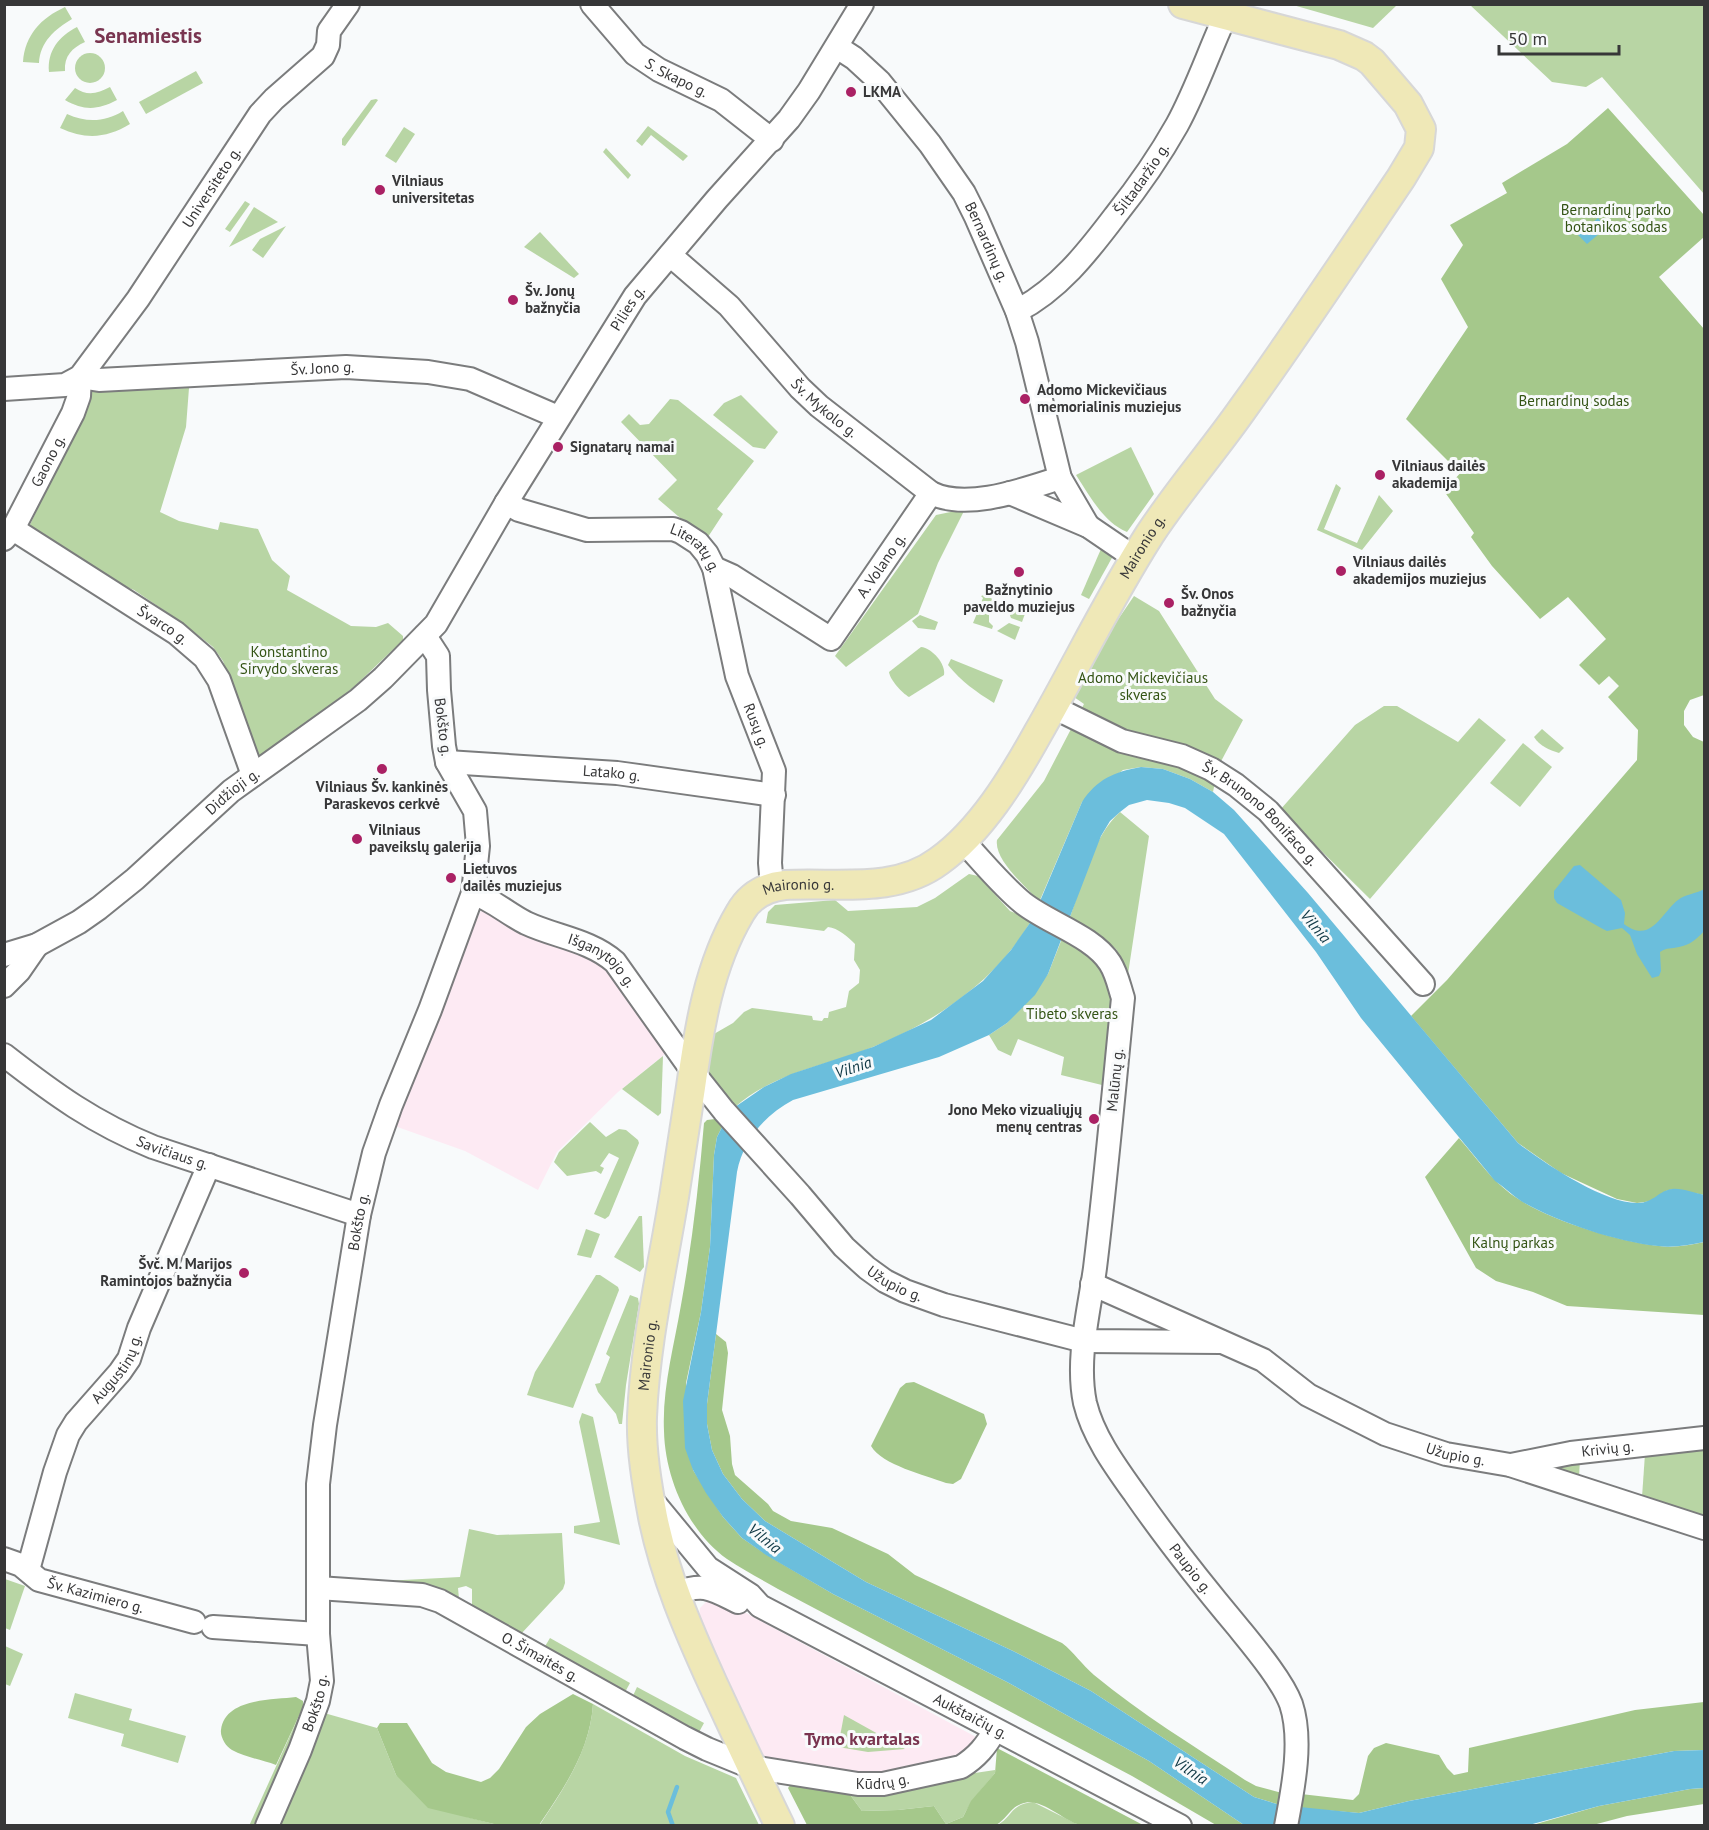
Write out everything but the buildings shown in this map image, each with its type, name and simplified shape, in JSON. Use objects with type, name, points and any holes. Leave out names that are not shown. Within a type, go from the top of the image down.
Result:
[{"type":"main road","points":[[1183,4],[1222,15]]},
{"type":"main road","name":"Maironio g.","points":[[780,1826],[692,1637],[670,1580],[650,1498],[642,1436],[644,1388],[702,1015],[716,967],[729,935],[746,904],[762,891],[772,886],[865,884],[904,879],[935,864],[962,840],[1004,789],[1053,707],[1135,558],[1172,502],[1248,402],[1414,158],[1421,137],[1421,129],[1408,104],[1382,72],[1364,56],[1330,42],[1222,15]]},
{"type":"street","name":"Universiteto g.","points":[[79,387],[264,109],[323,56],[328,45],[329,31],[348,4]]},
{"type":"street","name":"S. Skapo g.","points":[[592,4],[635,54],[659,70],[721,100],[772,140]]},
{"type":"street","name":"Pilies g.","points":[[424,636],[445,610],[506,503],[623,314],[717,199],[772,140],[809,91],[862,4]]},
{"type":"street","name":"Šiltadaržio g.","points":[[1017,311],[1046,293],[1071,269],[1092,246],[1147,174],[1178,124],[1220,28],[1222,15]]},
{"type":"street","name":"Bernardinų g.","points":[[837,47],[854,58],[879,81],[951,172],[976,217],[1017,311],[1027,342],[1060,478]]},
{"type":"street","name":"Šv. Mykolo g.","points":[[670,255],[729,306],[800,388],[819,406],[931,493],[956,500],[1010,494],[1060,478],[1088,526]]},
{"type":"street","name":"Šv. Jono g.","points":[[4,390],[65,385],[79,387],[99,380],[346,367],[448,374],[470,379],[558,417]]},
{"type":"street","name":"Gaono g.","points":[[9,534],[73,413],[79,387]]},
{"type":"street","name":"A. Volano g.","points":[[822,633],[931,493]]},
{"type":"street","name":"Šv. Mykolo g.","points":[[1010,494],[1088,526],[1135,558]]},
{"type":"street","name":"Literatų g.","points":[[506,503],[519,510],[587,530],[673,529],[681,532],[698,543],[714,568],[726,572],[822,633]]},
{"type":"street","name":"Švarco g.","points":[[9,534],[176,633],[205,658],[219,680],[253,775]]},
{"type":"street","name":"Rusų g.","points":[[714,568],[737,676],[774,771],[770,863],[772,886]]},
{"type":"street","name":"Bokšto g.","points":[[267,1826],[281,1798],[318,1701],[322,1681],[318,1634],[316,1506],[358,1215],[374,1153],[387,1115],[473,893],[478,846],[475,811],[447,762],[439,690],[438,656],[424,636]]},
{"type":"street","name":"Didžioji g.","points":[[4,955],[37,945],[99,908],[135,879],[231,790],[322,728],[358,700],[424,636]]},
{"type":"street","name":"Šv. Brunono Bonifaco g.","points":[[1053,707],[1122,741],[1182,756],[1211,769],[1236,785],[1268,811],[1424,984]]},
{"type":"street","name":"Latako g.","points":[[447,762],[617,773],[774,795]]},
{"type":"street","name":"Malūnų g.","points":[[962,840],[999,880],[1030,908],[1088,942],[1110,962],[1117,976],[1123,998],[1092,1284]]},
{"type":"street","name":"Išganytojo g.","points":[[473,893],[544,931],[588,945],[607,955],[625,975],[693,1072]]},
{"type":"street","name":"Didžioji g.","points":[[4,986],[19,971],[37,945]]},
{"type":"street","name":"Savičiaus g.","points":[[4,1055],[53,1093],[97,1122],[122,1134],[173,1154],[358,1215]]},
{"type":"street","name":"Užupio g.","points":[[693,1072],[724,1111],[844,1247],[867,1269],[885,1281],[944,1305],[1084,1341],[1221,1342]]},
{"type":"street","name":"Augustinų g.","points":[[28,1570],[55,1472],[68,1435],[76,1422],[129,1359],[139,1328],[209,1165]]},
{"type":"street","name":"Užupio g.","points":[[1092,1284],[1263,1360],[1308,1395],[1385,1434],[1446,1454],[1510,1465],[1704,1528]]},
{"type":"street","points":[[1084,1341],[1092,1284]]},
{"type":"street","name":"Paupio g.","points":[[1084,1341],[1082,1381],[1086,1404],[1103,1446],[1172,1546],[1254,1648],[1291,1705],[1296,1737],[1292,1793],[1286,1826]]},
{"type":"street","name":"Krivių g.","points":[[1510,1465],[1571,1453],[1704,1438]]},
{"type":"street","name":"Aukštaičių g.","points":[[650,1498],[708,1568],[750,1594],[760,1606],[1180,1826]]},
{"type":"street","name":"Šv. Kazimiero g.","points":[[4,1559],[28,1570],[39,1580],[203,1625],[318,1634]]},
{"type":"street","name":"Aukštaičių g.","points":[[670,1580],[690,1564],[708,1568]]},
{"type":"street","name":"Aukštaičių g.","points":[[670,1580],[713,1589],[745,1605],[760,1606]]},
{"type":"street","name":"O. Šimaitės g.","points":[[318,1588],[422,1595],[440,1601],[685,1738],[751,1767]]},
{"type":"street","name":"Kūdrų g.","points":[[751,1767],[829,1781],[883,1784],[961,1767],[982,1750],[995,1730]]},
{"type":"shaded area","points":[[485,903],[593,953],[614,975],[665,1054],[618,1092],[557,1152],[538,1190],[465,1151],[389,1124],[463,946]]},
{"type":"shaded area","points":[[711,1597],[718,1598],[976,1737],[959,1755],[952,1758],[922,1767],[865,1775],[763,1758],[703,1628],[699,1615],[700,1608]]},
{"type":"green space","points":[[1293,5],[1397,5],[1373,28]]},
{"type":"green space","points":[[1470,5],[1704,5],[1704,194],[1602,77],[1586,87],[1552,82]]},
{"type":"green space","points":[[65,7],[72,19],[45,42],[39,63],[23,62],[27,44],[36,28],[49,16]]},
{"type":"green space","points":[[77,27],[85,42],[70,53],[65,71],[49,72],[52,51],[65,35]]},
{"type":"green space","points":[[90,53],[101,57],[105,68],[101,79],[90,83],[79,79],[75,68],[79,57]]},
{"type":"green space","points":[[196,71],[203,83],[146,114],[139,102]]},
{"type":"green space","points":[[110,87],[117,100],[104,106],[91,108],[78,106],[65,100],[75,88],[92,93]]},
{"type":"green space","points":[[371,100],[378,100],[345,146],[342,145],[342,139]]},
{"type":"green space","name":"Bernardinų sodas","points":[[1608,108],[1704,215],[1704,237],[1659,277],[1704,329],[1704,695],[1690,700],[1684,711],[1684,725],[1693,737],[1704,742],[1704,1195],[1673,1189],[1652,1201],[1637,1203],[1617,1199],[1561,1173],[1518,1143],[1411,1016],[1447,980],[1637,760],[1638,730],[1608,697],[1619,686],[1609,676],[1599,685],[1579,665],[1606,639],[1568,597],[1540,619],[1492,566],[1471,537],[1474,533],[1444,491],[1463,470],[1452,459],[1449,462],[1406,419],[1468,327],[1441,279],[1463,245],[1450,225],[1507,193],[1502,183],[1567,144]]},
{"type":"green space","points":[[123,111],[130,124],[105,135],[88,136],[60,128],[67,114],[82,119],[96,120]]},
{"type":"green space","points":[[648,126],[688,156],[683,161],[651,135],[642,146],[636,141]]},
{"type":"green space","points":[[404,127],[415,134],[396,163],[385,156]]},
{"type":"green space","points":[[606,148],[631,175],[628,179],[603,152]]},
{"type":"green space","points":[[245,201],[250,204],[230,232],[225,229]]},
{"type":"green space","points":[[254,207],[278,222],[229,247]]},
{"type":"green space","points":[[286,226],[263,258],[252,250],[260,239]]},
{"type":"green space","points":[[540,232],[579,274],[574,278],[524,247]]},
{"type":"green space","name":"Konstantino Sirvydo skveras","points":[[189,388],[186,427],[160,512],[179,521],[218,530],[220,522],[258,529],[272,560],[290,576],[287,590],[351,626],[376,627],[388,623],[403,636],[403,640],[356,685],[312,721],[258,757],[223,661],[213,647],[134,590],[97,575],[29,527],[91,392]]},
{"type":"green space","points":[[741,395],[778,432],[765,449],[753,447],[713,415],[724,403]]},
{"type":"green space","points":[[670,399],[678,400],[754,461],[717,509],[723,514],[706,540],[658,499],[677,480],[621,422],[629,414],[640,425],[649,424]]},
{"type":"green space","points":[[1131,447],[1154,494],[1127,532],[1118,528],[1104,515],[1076,475]]},
{"type":"green space","points":[[1336,484],[1341,488],[1324,529],[1357,543],[1379,495],[1393,511],[1362,550],[1317,530]]},
{"type":"green space","points":[[965,509],[938,563],[918,614],[846,667],[835,656],[936,515]]},
{"type":"green space","points":[[1101,549],[1113,556],[1089,599],[1081,595]]},
{"type":"green space","points":[[984,595],[1001,603],[1001,606],[990,611],[979,607],[983,598],[981,596]]},
{"type":"green space","name":"Adomo Mickevičiaus skveras","points":[[1134,596],[1159,611],[1215,699],[1243,720],[1218,767],[1213,792],[1190,779],[1163,769],[1141,767],[1123,770],[1082,802],[1040,900],[1010,871],[1000,855],[997,840],[1044,781],[1084,704],[1074,697],[1117,621]]},
{"type":"green space","points":[[1006,605],[1026,611],[1022,622],[1011,618]]},
{"type":"green space","points":[[978,611],[989,615],[992,629],[973,623]]},
{"type":"green space","points":[[920,615],[938,622],[935,630],[918,628],[912,621]]},
{"type":"green space","points":[[1009,623],[1020,627],[1015,640],[997,631]]},
{"type":"green space","points":[[921,647],[930,650],[937,657],[943,666],[944,675],[909,697],[897,686],[889,672]]},
{"type":"green space","points":[[951,659],[1003,680],[994,703],[958,676],[948,665]]},
{"type":"green space","points":[[1384,706],[1397,706],[1458,742],[1479,718],[1506,740],[1370,899],[1280,810],[1355,725]]},
{"type":"green space","points":[[1542,729],[1564,748],[1559,753],[1545,747],[1534,737]]},
{"type":"green space","points":[[1523,743],[1552,767],[1520,807],[1490,783]]},
{"type":"green space","points":[[1120,812],[1149,836],[1128,974],[1116,949],[1095,932],[1070,917],[1095,847],[1102,834]]},
{"type":"green space","points":[[969,874],[978,876],[1010,911],[1032,920],[1014,947],[982,981],[948,1007],[912,1029],[855,1054],[784,1078],[750,1095],[735,1107],[716,1088],[701,1063],[707,1038],[733,1023],[744,1012],[752,1008],[812,1016],[813,1020],[822,1021],[828,1018],[829,1012],[846,1007],[849,991],[859,983],[860,970],[854,960],[855,944],[852,941],[843,933],[828,927],[824,931],[766,923],[768,912],[775,905],[835,900],[848,911],[917,907],[935,898]]},
{"type":"green space","name":"Tibeto skveras","points":[[1063,936],[1094,958],[1104,970],[1110,986],[1112,1014],[1106,1086],[1061,1075],[1064,1057],[1018,1039],[1011,1056],[998,1050],[989,1035],[1007,1023],[1048,974]]},
{"type":"green space","points":[[663,1056],[661,1113],[658,1116],[622,1089]]},
{"type":"green space","points":[[715,1119],[722,1127],[717,1137],[714,1155],[710,1247],[701,1312],[686,1383],[693,1470],[723,1517],[742,1538],[767,1555],[833,1594],[1007,1682],[1149,1761],[1244,1825],[1216,1825],[1132,1776],[778,1589],[727,1559],[701,1534],[690,1519],[674,1485],[665,1449],[664,1415],[669,1368],[692,1237],[704,1123]]},
{"type":"green space","points":[[590,1122],[606,1137],[619,1129],[626,1130],[639,1143],[609,1216],[605,1219],[594,1214],[619,1158],[609,1153],[600,1166],[604,1168],[601,1174],[596,1171],[567,1176],[554,1162],[559,1152]]},
{"type":"green space","name":"Kalnų parkas","points":[[1459,1138],[1487,1172],[1511,1194],[1551,1216],[1606,1235],[1659,1246],[1670,1247],[1704,1242],[1704,1315],[1567,1306],[1533,1292],[1496,1281],[1476,1268],[1425,1177]]},
{"type":"green space","points":[[639,1216],[642,1216],[644,1267],[640,1272],[614,1257]]},
{"type":"green space","points":[[586,1229],[600,1234],[591,1258],[577,1255]]},
{"type":"green space","points":[[596,1275],[600,1275],[619,1290],[573,1408],[527,1395],[535,1372]]},
{"type":"green space","points":[[630,1295],[638,1298],[639,1304],[622,1424],[619,1424],[616,1414],[598,1392],[595,1384],[600,1383],[610,1357],[606,1354]]},
{"type":"green space","points":[[716,1334],[726,1342],[728,1353],[722,1410],[730,1436],[735,1475],[773,1511],[791,1521],[832,1528],[888,1554],[915,1575],[1062,1643],[1094,1675],[1168,1729],[1245,1780],[1256,1786],[1282,1793],[1280,1805],[1254,1797],[1091,1691],[1013,1651],[866,1582],[765,1521],[742,1499],[723,1474],[712,1450],[707,1424],[707,1404]]},
{"type":"green space","points":[[914,1382],[984,1414],[987,1424],[961,1479],[953,1484],[894,1464],[884,1459],[871,1446],[900,1388],[906,1383]]},
{"type":"green space","points":[[582,1413],[593,1417],[620,1545],[574,1533],[574,1526],[600,1522],[579,1422]]},
{"type":"green space","points":[[1704,1448],[1704,1516],[1642,1497],[1645,1454]]},
{"type":"green space","points":[[1580,1458],[1579,1478],[1547,1464]]},
{"type":"green space","points":[[469,1529],[497,1535],[562,1533],[565,1583],[563,1589],[520,1635],[472,1607],[472,1589],[466,1586],[458,1588],[459,1599],[329,1580],[384,1581],[460,1577]]},
{"type":"green space","points":[[5,1579],[25,1586],[10,1630],[5,1628]]},
{"type":"green space","points":[[550,1638],[630,1683],[624,1694],[544,1648]]},
{"type":"green space","points":[[5,1646],[23,1654],[10,1686],[5,1684]]},
{"type":"green space","points":[[637,1687],[704,1723],[698,1734],[632,1698]]},
{"type":"green space","points":[[75,1693],[132,1709],[129,1720],[186,1736],[178,1763],[121,1746],[124,1734],[68,1718]]},
{"type":"green space","points":[[573,1694],[593,1704],[587,1738],[566,1783],[539,1825],[498,1825],[428,1808],[396,1775],[377,1728],[380,1723],[407,1723],[432,1763],[446,1772],[481,1782],[490,1778],[499,1769],[526,1727],[540,1714]]},
{"type":"green space","points":[[296,1697],[303,1701],[303,1707],[276,1765],[248,1757],[230,1749],[224,1742],[221,1730],[224,1720],[240,1706],[263,1700]]},
{"type":"green space","points":[[1704,1702],[1704,1750],[1674,1751],[1409,1801],[1359,1813],[1299,1808],[1301,1794],[1353,1800],[1359,1794],[1368,1756],[1374,1748],[1386,1743],[1439,1755],[1454,1775],[1468,1772],[1469,1748],[1635,1710]]},
{"type":"green space","points":[[593,1704],[685,1756],[736,1778],[759,1825],[539,1826],[566,1783],[581,1753],[587,1738]]},
{"type":"green space","points":[[303,1707],[377,1728],[396,1775],[467,1817],[498,1825],[249,1826]]},
{"type":"green space","points":[[844,1715],[905,1749],[868,1752],[838,1747]]},
{"type":"green space","points":[[997,1748],[1143,1825],[1099,1827],[1077,1824],[1042,1805],[1028,1802],[1017,1806],[996,1825],[807,1825],[788,1788],[791,1784],[848,1792],[862,1811],[934,1806],[946,1824],[963,1817],[971,1801],[995,1773]]},
{"type":"green space","points":[[995,1770],[963,1817],[946,1824],[934,1806],[862,1811],[848,1792]]},
{"type":"green space","points":[[1704,1788],[1704,1804],[1627,1816],[1593,1825],[1529,1826],[1599,1806]]},
{"type":"green space","points":[[1033,1802],[1079,1825],[996,1826],[1015,1808]]},
{"type":"water","points":[[1598,218],[1606,228],[1587,244],[1578,235]]},
{"type":"water","name":"Vilnia","points":[[1141,767],[1163,769],[1190,779],[1213,792],[1234,810],[1308,893],[1518,1143],[1575,1181],[1624,1202],[1643,1202],[1672,1189],[1704,1195],[1704,1242],[1664,1247],[1606,1236],[1536,1209],[1521,1201],[1495,1181],[1361,1018],[1316,952],[1224,834],[1185,808],[1147,800],[1129,805],[1110,821],[1101,836],[1048,974],[1035,995],[1007,1023],[989,1035],[939,1057],[793,1100],[773,1113],[750,1139],[744,1149],[737,1172],[707,1404],[707,1424],[712,1450],[723,1474],[742,1499],[765,1521],[866,1582],[1013,1651],[1091,1691],[1254,1797],[1280,1805],[1359,1813],[1409,1801],[1674,1751],[1704,1750],[1704,1788],[1599,1806],[1529,1825],[1244,1825],[1149,1761],[1007,1682],[833,1594],[766,1555],[742,1538],[723,1517],[693,1470],[685,1448],[683,1401],[701,1312],[710,1247],[714,1155],[717,1137],[722,1127],[735,1107],[764,1087],[791,1074],[873,1047],[931,1020],[983,981],[1011,950],[1032,920],[1082,802],[1100,782],[1122,771]]},
{"type":"water","points":[[1580,865],[1621,900],[1625,913],[1624,924],[1642,931],[1655,924],[1678,900],[1704,889],[1704,931],[1687,945],[1660,952],[1661,971],[1659,976],[1652,978],[1637,954],[1630,935],[1622,928],[1607,931],[1557,903],[1554,891],[1574,866]]},
{"type":"waterway","points":[[673,1826],[668,1812],[677,1787]]},
{"type":"place","name":"LKMA","points":[[851,92]]},
{"type":"place","name":"Vilniaus universitetas","points":[[380,190]]},
{"type":"place","name":"Šv. Jonų bažnyčia","points":[[513,300]]},
{"type":"place","name":"Adomo Mickevičiaus memorialinis muziejus","points":[[1025,399]]},
{"type":"place","name":"Signatarų namai","points":[[558,447]]},
{"type":"place","name":"Vilniaus dailės akademija","points":[[1380,475]]},
{"type":"place","name":"Vilniaus dailės akademijos muziejus","points":[[1341,571]]},
{"type":"place","name":"Bažnytinio paveldo muziejus","points":[[1019,572]]},
{"type":"place","name":"Šv. Onos bažnyčia","points":[[1169,603]]},
{"type":"place","name":"Vilniaus Šv. kankinės Paraskevos cerkvė","points":[[382,769]]},
{"type":"place","name":"Vilniaus paveikslų galerija","points":[[357,839]]},
{"type":"place","name":"Lietuvos dailės muziejus","points":[[451,878]]},
{"type":"place","name":"Jono Meko vizualiųjų menų centras","points":[[1094,1119]]},
{"type":"place","name":"Švč. M. Marijos Ramintojos bažnyčia","points":[[244,1273]]},
{"type":"district","name":"Senamiestis","points":[[148,36]]},
{"type":"district","name":"Tymo kvartalas","points":[[862,1739]]},
{"type":"park label","name":"Bernardinų parko botanikos sodas","points":[[1616,218]]}]
